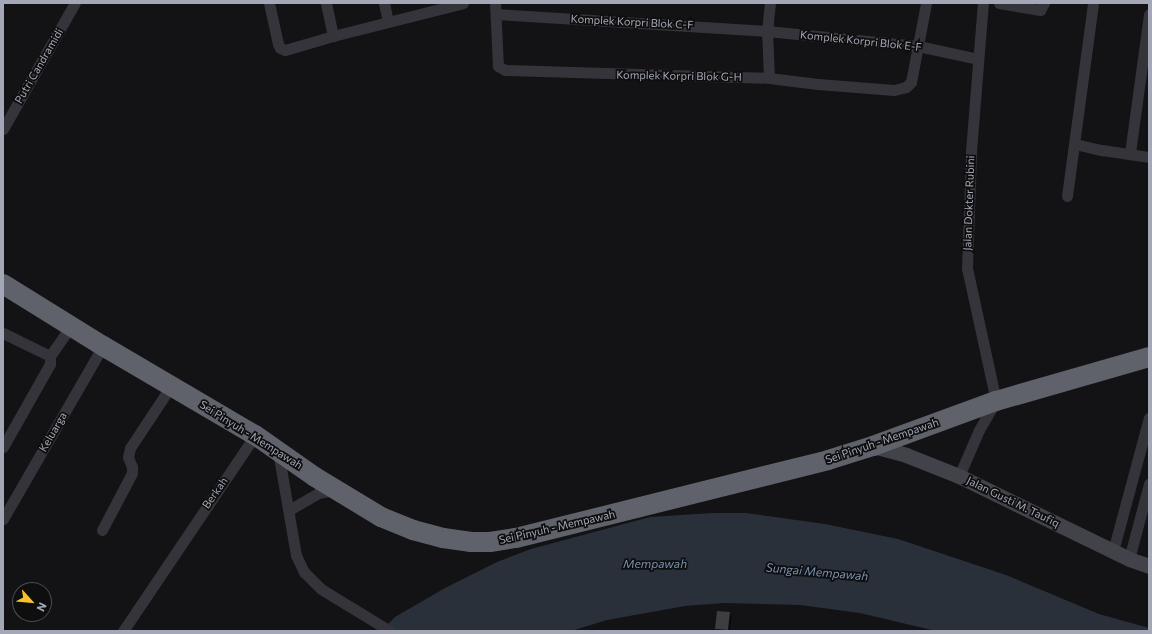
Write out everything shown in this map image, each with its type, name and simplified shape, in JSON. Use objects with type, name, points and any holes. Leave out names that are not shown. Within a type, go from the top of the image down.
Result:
[{"type":"highway","name":"Sei Pinyuh - Mempawah","points":[[3,284],[103,346],[255,435],[335,490],[381,517],[413,530],[442,538],[490,542],[516,538],[608,516],[828,460],[873,446],[996,401],[1149,357]]},
{"type":"main road","name":"Jalan Gusti M. Taufiq","points":[[873,446],[906,455],[959,476],[1129,559],[1149,566]]},
{"type":"street","name":"Putri Candramidi","points":[[3,129],[76,3]]},
{"type":"street","points":[[269,3],[278,44],[280,48],[285,50],[388,22],[438,6],[463,3]]},
{"type":"street","points":[[326,3],[333,36]]},
{"type":"street","points":[[384,3],[388,22]]},
{"type":"street","points":[[769,78],[767,31],[770,3]]},
{"type":"street","points":[[926,3],[927,48]]},
{"type":"street","name":"Jalan Dokter Rubini","points":[[983,3],[971,151],[967,268],[996,401]]},
{"type":"street","points":[[999,3],[1040,10],[1044,3]]},
{"type":"street","points":[[1067,196],[1093,3]]},
{"type":"street","name":"Komplek Korpri Blok C-F","points":[[495,8],[767,31]]},
{"type":"street","name":"Komplek Korpri Blok G-H","points":[[495,8],[498,66],[502,70],[769,78],[818,84],[894,90],[906,87],[911,82],[927,48]]},
{"type":"street","points":[[1130,153],[1149,14]]},
{"type":"street","name":"Komplek Korpri Blok E-F","points":[[767,31],[927,48],[978,59]]},
{"type":"street","points":[[1075,144],[1102,150],[1149,156]]},
{"type":"street","points":[[3,447],[50,364],[50,356],[71,326]]},
{"type":"street","points":[[3,333],[50,356]]},
{"type":"street","name":"Keluarga","points":[[3,519],[103,346]]},
{"type":"street","points":[[102,530],[132,473],[132,467],[128,457],[130,448],[171,386]]},
{"type":"street","points":[[959,476],[979,430],[996,401]]},
{"type":"street","points":[[1113,551],[1149,418]]},
{"type":"street","name":"Berkah","points":[[123,631],[175,551],[255,435]]},
{"type":"street","points":[[278,450],[296,555],[304,572],[322,589],[390,631]]},
{"type":"street","points":[[1129,559],[1149,484]]},
{"type":"street","points":[[289,510],[318,493],[335,490]]},
{"type":"water","name":"Mempawah","points":[[713,513],[746,513],[825,524],[898,539],[1006,575],[1099,614],[1149,628],[1149,631],[936,631],[860,613],[800,605],[724,603],[685,606],[607,620],[571,631],[381,631],[395,617],[445,588],[497,562],[531,549],[650,517]]},
{"type":"building","points":[[717,611],[730,612],[728,630],[715,629]]},
{"type":"water label","name":"Sungai Mempawah","points":[[817,572]]}]
